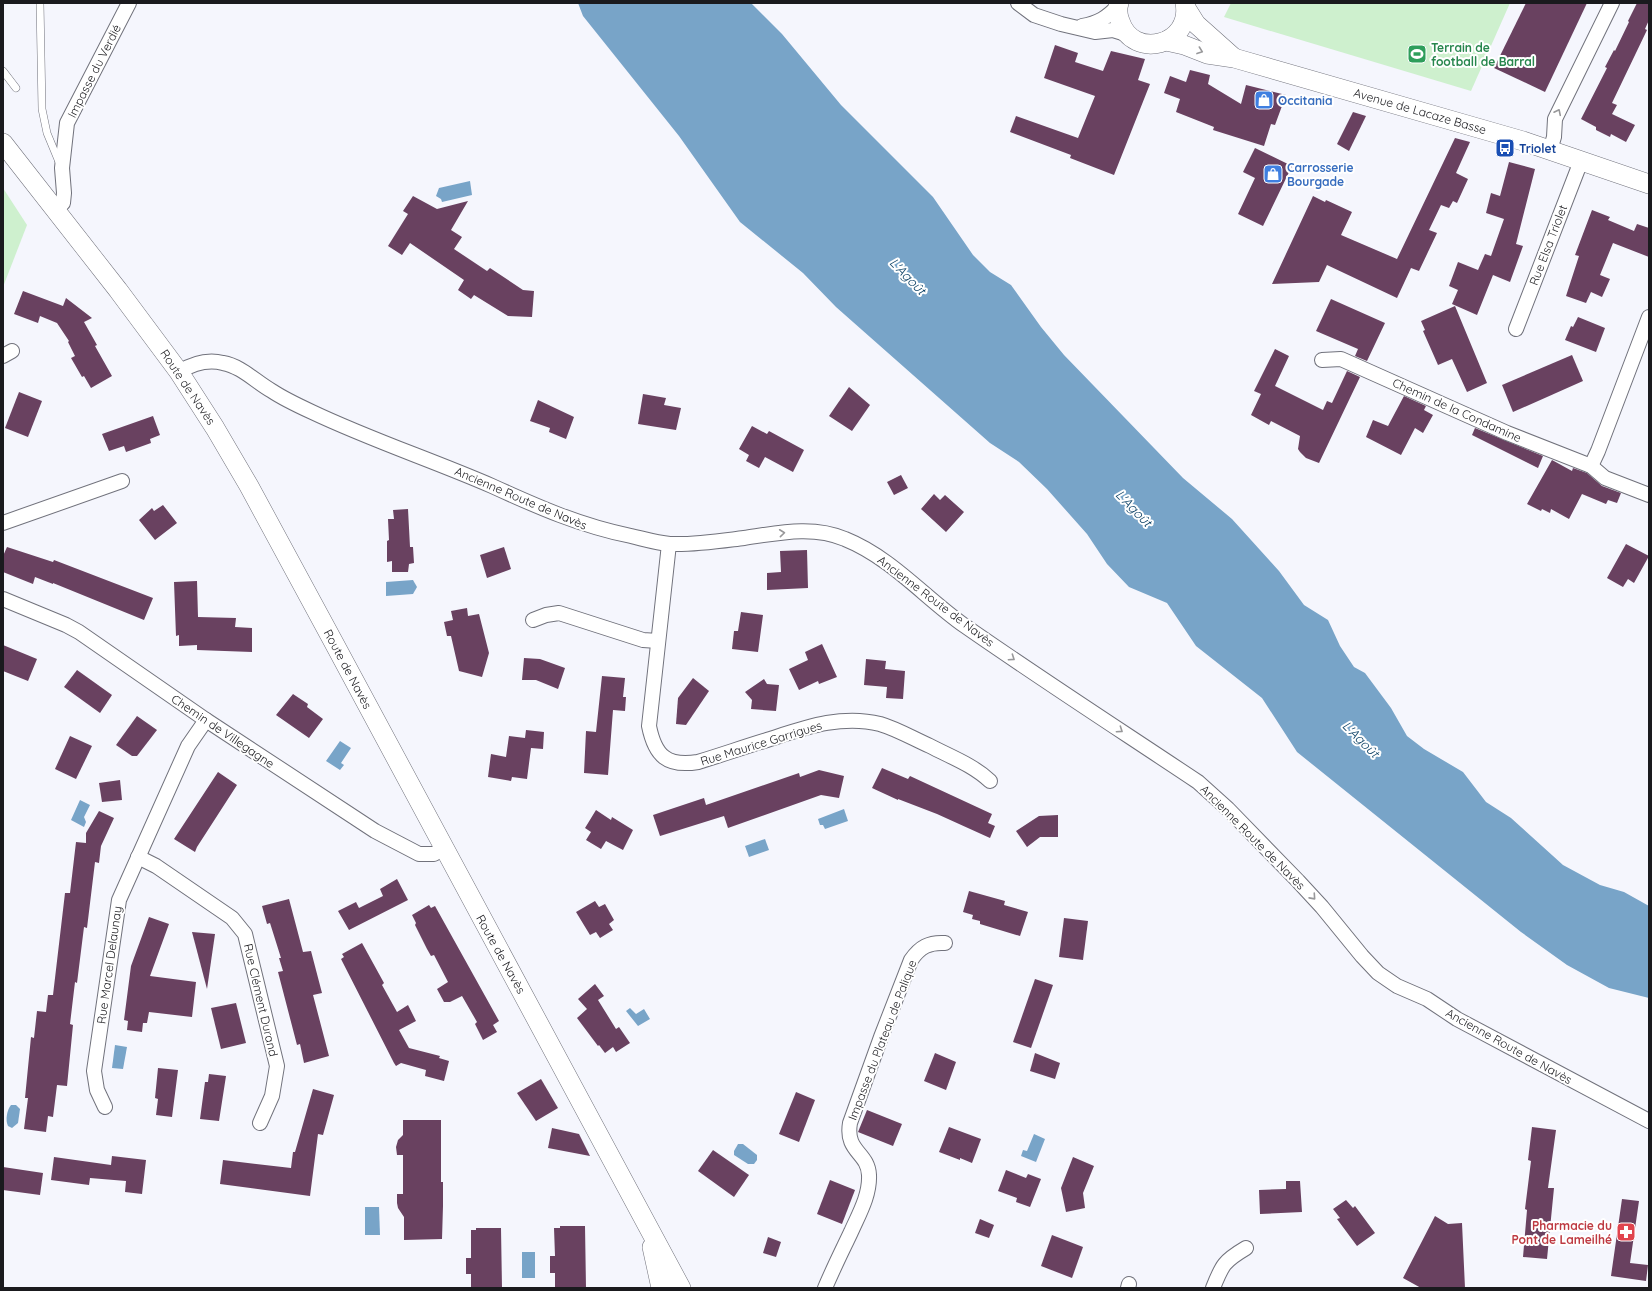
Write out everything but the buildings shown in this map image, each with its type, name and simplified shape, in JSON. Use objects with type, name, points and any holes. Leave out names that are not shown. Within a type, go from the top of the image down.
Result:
[{"type":"main road","points":[[1118,4],[1118,16],[1126,34],[1145,44],[1156,45],[1175,36],[1181,28],[1185,18],[1185,6]]},
{"type":"main road","points":[[1185,6],[1196,24],[1234,58]]},
{"type":"main road","name":"Avenue de Lacaze Basse","points":[[1166,41],[1184,45],[1206,54],[1234,58],[1550,150],[1649,184]]},
{"type":"main road","name":"Route de Navès","points":[[3,143],[118,290],[179,372],[204,411],[252,493],[619,1170],[646,1224]]},
{"type":"main road","points":[[646,1224],[661,1288]]},
{"type":"main road","points":[[646,1224],[681,1288]]},
{"type":"street","name":"Impasse du Verdié","points":[[55,210],[63,203],[64,193],[62,168],[67,123],[129,3]]},
{"type":"street","points":[[1018,3],[1040,17],[1095,32],[1113,30],[1126,34]]},
{"type":"street","points":[[1550,150],[1554,137],[1555,119],[1612,3]]},
{"type":"street","points":[[1078,27],[1094,24],[1108,17],[1118,4]]},
{"type":"street","name":"Rue Elsa Triolet","points":[[1516,329],[1580,161]]},
{"type":"street","points":[[1591,466],[1649,316]]},
{"type":"street","name":"Chemin de la Condamine","points":[[1322,360],[1341,358],[1501,431],[1591,466],[1606,478],[1649,496]]},
{"type":"street","name":"Ancienne Route de Navès","points":[[179,372],[198,363],[222,362],[233,366],[274,393],[313,413],[452,469],[564,518],[596,528],[669,544],[702,543],[793,532],[820,532],[845,539],[887,563],[962,624],[1198,782],[1228,809],[1293,875],[1378,973],[1397,986],[1427,999],[1457,1019],[1649,1120]]},
{"type":"street","points":[[3,523],[122,481]]},
{"type":"street","name":"Rue Maurice Garrigues","points":[[669,544],[649,726],[652,741],[658,752],[667,760],[687,764],[698,762],[807,727],[846,720],[862,721],[880,724],[971,766],[990,781]]},
{"type":"street","name":"Chemin de Villegagne","points":[[3,599],[66,625],[79,632],[206,720],[375,831],[411,851],[427,855],[434,854],[444,848]]},
{"type":"street","points":[[533,620],[546,615],[559,613],[643,640],[658,641]]},
{"type":"street","name":"Rue Marcel Delaunay","points":[[105,1107],[97,1090],[94,1071],[116,912],[123,888],[188,746],[206,720]]},
{"type":"street","name":"Rue Clément Durand","points":[[138,857],[156,866],[232,918],[245,934],[277,1066],[272,1096],[260,1123]]},
{"type":"street","name":"Impasse du Plateau de Palique","points":[[825,1288],[864,1203],[869,1186],[869,1173],[866,1163],[854,1148],[849,1137],[850,1123],[911,960],[917,951],[925,945],[945,943]]},
{"type":"street","points":[[1213,1288],[1222,1267],[1232,1256],[1246,1248]]},
{"type":"lane","points":[[40,3],[42,109],[47,133],[62,168]]},
{"type":"lane","points":[[3,71],[16,88]]},
{"type":"green space","name":"Terrain de football de Barral","points":[[1231,3],[1510,3],[1471,91],[1224,17]]},
{"type":"green space","points":[[3,188],[27,225],[3,287]]},
{"type":"water","name":"L'Agoût","points":[[578,3],[751,3],[782,34],[841,105],[933,197],[973,255],[990,272],[1011,285],[1041,327],[1064,355],[1183,478],[1232,519],[1279,571],[1304,605],[1328,620],[1340,646],[1354,667],[1365,673],[1391,708],[1407,736],[1424,749],[1463,772],[1486,802],[1511,818],[1563,865],[1600,885],[1624,892],[1649,906],[1649,998],[1609,988],[1567,965],[1521,932],[1297,752],[1262,698],[1196,646],[1167,603],[1129,587],[1107,564],[1087,534],[1047,489],[1019,462],[990,443],[836,307],[803,273],[740,222],[679,136],[583,16]]},
{"type":"water","points":[[470,181],[472,195],[442,202],[441,199],[436,196],[439,188]]},
{"type":"water","points":[[413,580],[417,587],[413,594],[386,596],[386,582]]},
{"type":"water","points":[[340,741],[351,748],[341,763],[344,765],[340,770],[326,761]]},
{"type":"water","points":[[80,800],[90,805],[84,817],[86,822],[84,827],[71,820]]},
{"type":"water","points":[[844,809],[848,821],[825,829],[823,825],[820,825],[818,819]]},
{"type":"water","points":[[765,839],[769,850],[749,857],[745,846]]},
{"type":"water","points":[[630,1008],[636,1014],[644,1009],[650,1019],[638,1026],[626,1011]]},
{"type":"water","points":[[115,1045],[127,1047],[123,1069],[112,1068]]},
{"type":"water","points":[[11,1105],[16,1105],[20,1109],[18,1123],[12,1128],[8,1126],[7,1121],[8,1112]]},
{"type":"water","points":[[1034,1134],[1045,1139],[1036,1162],[1021,1156],[1023,1150],[1027,1151]]},
{"type":"water","points":[[738,1144],[743,1144],[757,1155],[757,1160],[754,1164],[748,1164],[734,1155],[734,1151]]},
{"type":"water","points":[[365,1207],[379,1207],[380,1235],[365,1235]]},
{"type":"water","points":[[522,1252],[535,1252],[535,1278],[522,1278]]},
{"type":"place","name":"Terrain de football de Barral","points":[[1417,54]]},
{"type":"place","name":"Occitania","points":[[1264,100]]},
{"type":"place","name":"Triolet","points":[[1505,148]]},
{"type":"place","name":"Carrosserie Bourgade","points":[[1273,174]]},
{"type":"place","name":"Pharmacie du Pont de Lameilhé","points":[[1626,1232]]}]
